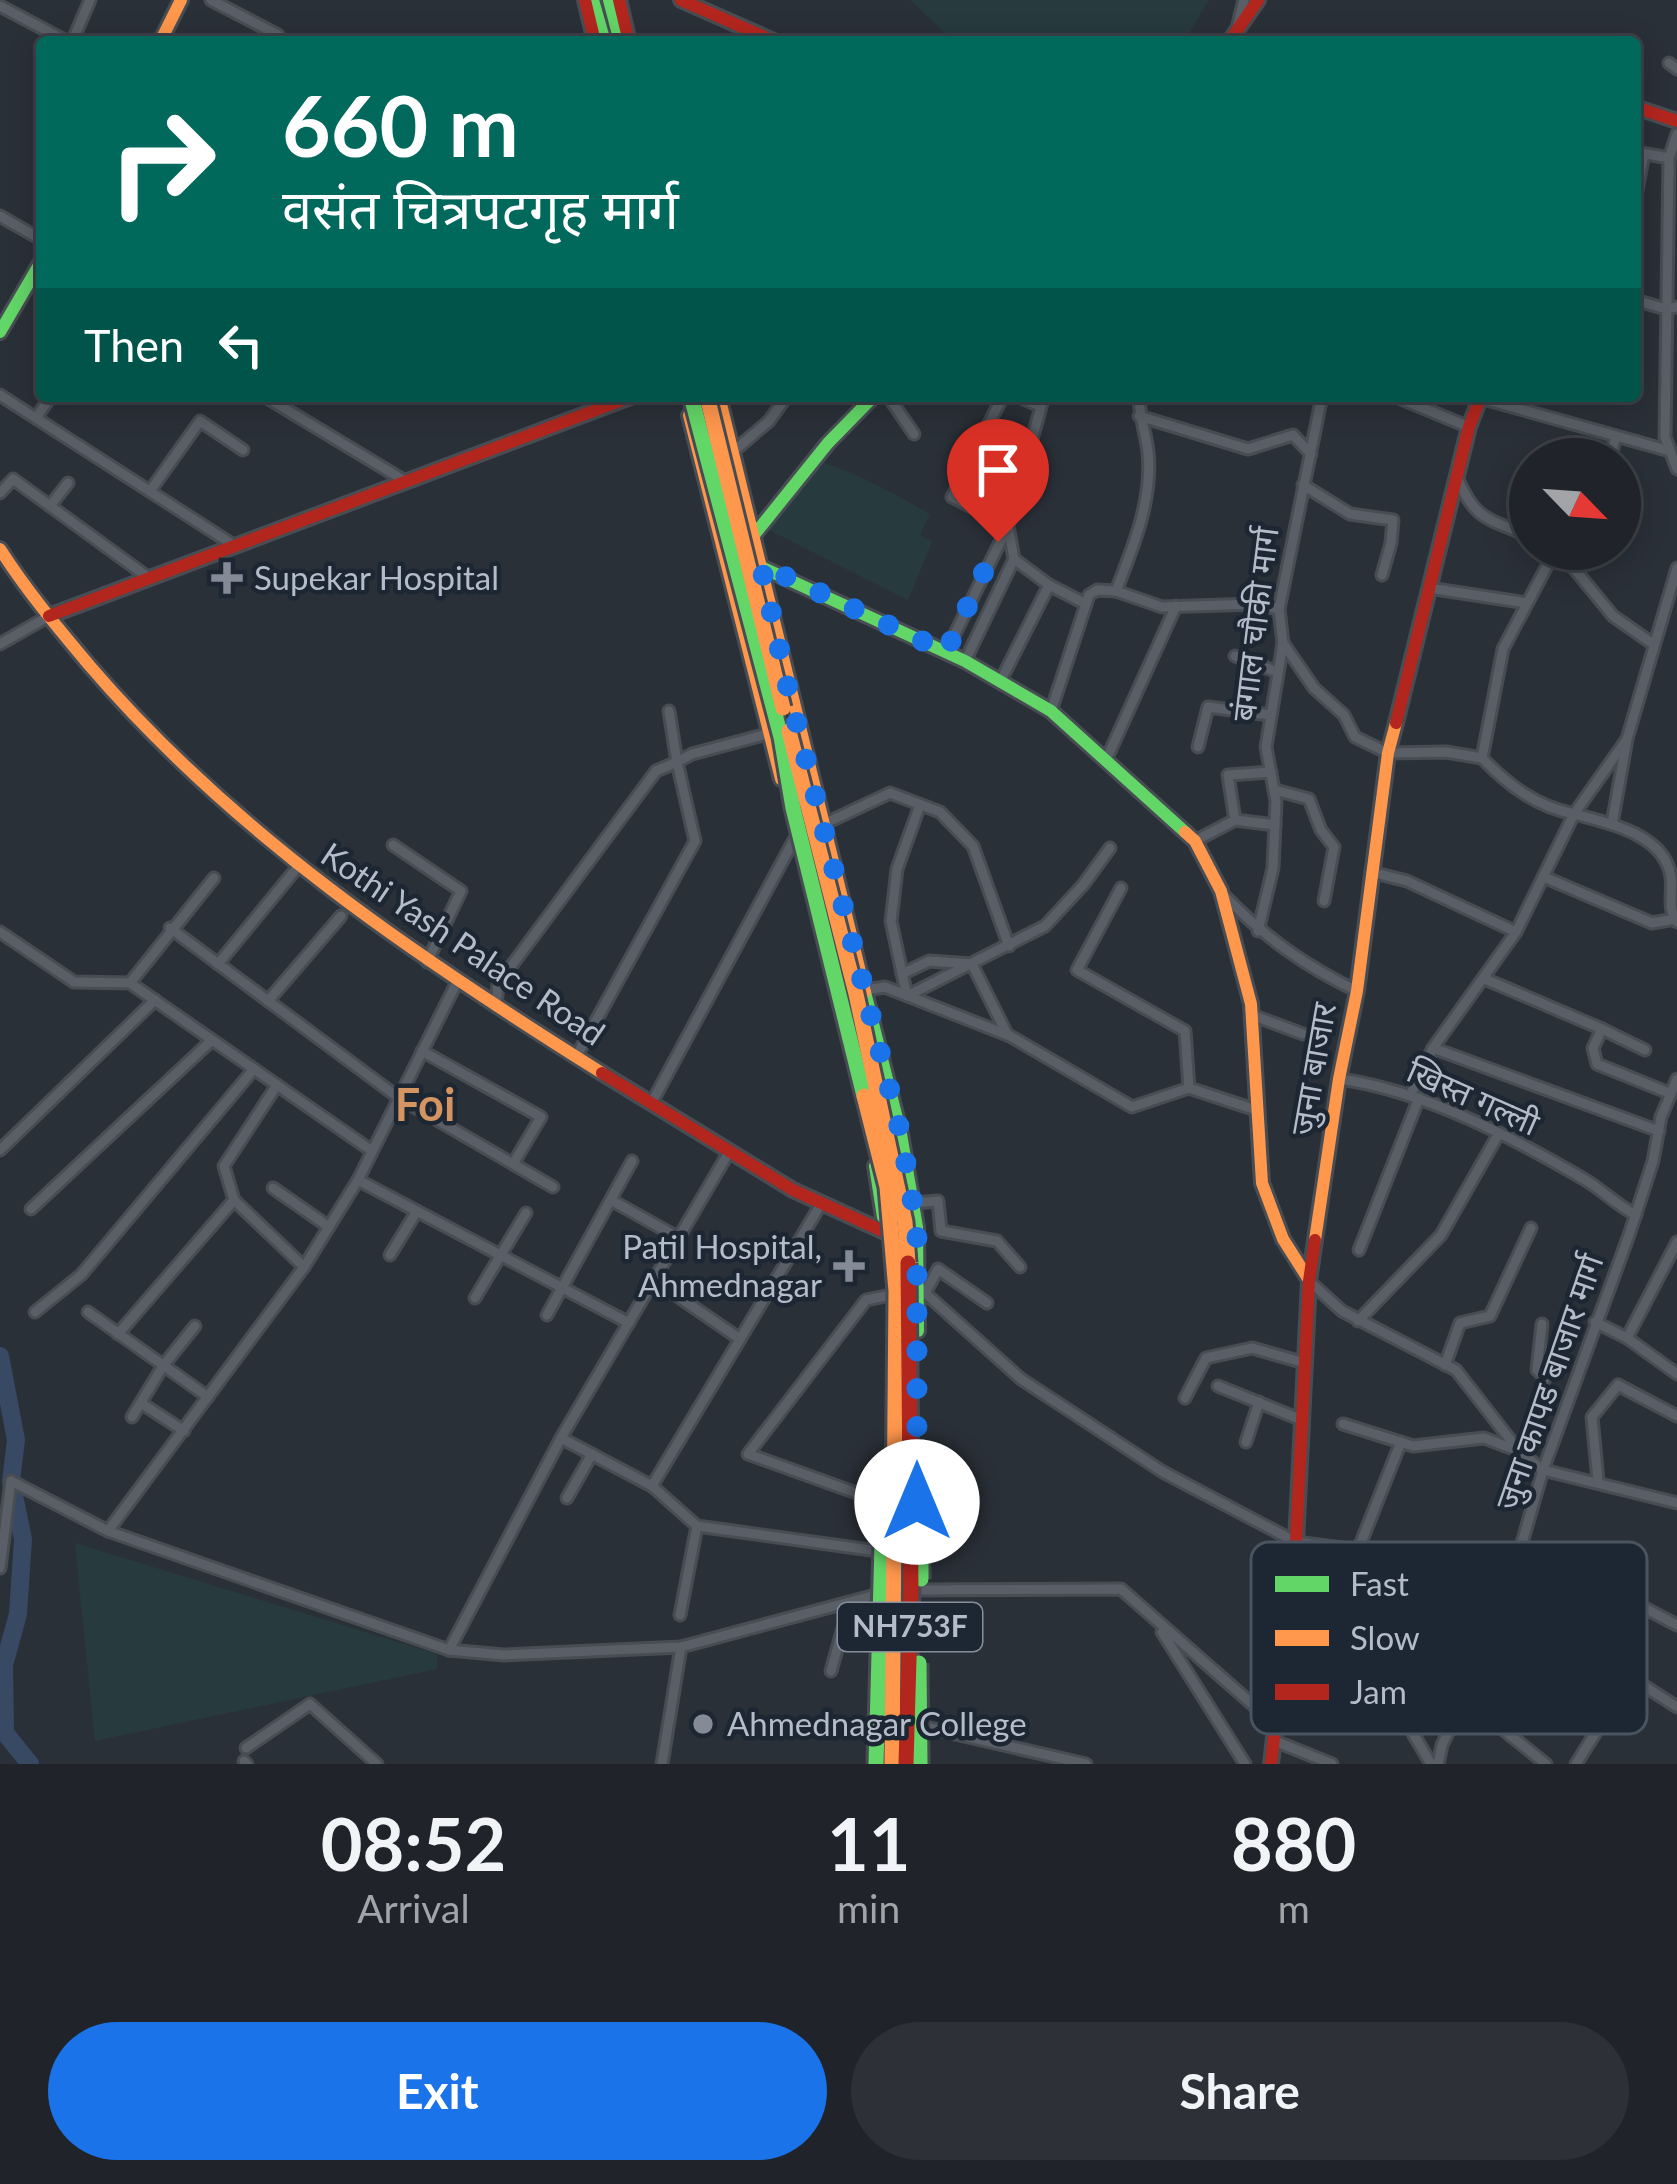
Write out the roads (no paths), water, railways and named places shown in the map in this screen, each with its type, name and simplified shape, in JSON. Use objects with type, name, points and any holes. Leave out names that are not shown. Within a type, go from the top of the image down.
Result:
[{"type":"main road","points":[[163,36],[181,0]]},
{"type":"main road","points":[[589,0],[594,36]]},
{"type":"main road","points":[[589,0],[603,36]]},
{"type":"main road","points":[[614,0],[619,36]]},
{"type":"main road","points":[[614,0],[627,36]]},
{"type":"main road","points":[[681,0],[762,36]]},
{"type":"main road","points":[[1232,36],[1258,0]]},
{"type":"main road","points":[[1641,109],[1677,121]]},
{"type":"main road","points":[[0,332],[36,270]]},
{"type":"main road","points":[[50,616],[611,402]]},
{"type":"main road","points":[[689,402],[872,1146],[887,1241],[892,1294],[879,1764]]},
{"type":"main road","name":"NH753F","points":[[690,402],[781,736],[794,808],[887,1187],[896,1291],[913,1764]]},
{"type":"main road","name":"NH753F","points":[[708,402],[893,1153],[909,1267],[904,1489]]},
{"type":"main road","points":[[721,402],[901,1134],[913,1204],[922,1293],[913,1764]]},
{"type":"main road","points":[[722,548],[753,540],[828,443],[868,402]]},
{"type":"main road","name":"जुना बाजार","points":[[1296,1542],[1310,1281],[1339,1079],[1358,991],[1388,753],[1478,402]]},
{"type":"main road","name":"Kothi Yash Palace Road","points":[[0,549],[5,562],[108,690],[296,869],[458,982],[651,1104],[887,1241],[918,1253]]},
{"type":"main road","points":[[728,572],[761,565],[1001,680],[1051,711],[1195,841],[1220,891],[1241,956],[1252,1015],[1262,1184],[1283,1239],[1310,1281]]},
{"type":"main road","points":[[879,1764],[883,1508],[904,1489]]},
{"type":"main road","points":[[892,1764],[904,1489]]},
{"type":"main road","name":"जुना बाजार","points":[[1271,1764],[1276,1734]]},
{"type":"street","points":[[73,36],[90,0]]},
{"type":"street","points":[[211,0],[279,36]]},
{"type":"street","points":[[1238,26],[1244,0]]},
{"type":"street","points":[[0,6],[58,36]]},
{"type":"street","points":[[1677,134],[1669,158],[1667,274],[1672,308],[1665,437],[1677,469]]},
{"type":"street","points":[[1641,153],[1669,158]]},
{"type":"street","points":[[0,216],[36,237]]},
{"type":"street","points":[[1667,274],[1677,265]]},
{"type":"street","points":[[1641,300],[1672,308]]},
{"type":"street","points":[[0,394],[235,545]]},
{"type":"street","points":[[36,418],[47,402]]},
{"type":"street","points":[[274,402],[405,481]]},
{"type":"street","points":[[735,450],[770,421],[783,402]]},
{"type":"street","points":[[892,402],[914,434]]},
{"type":"street","points":[[1000,402],[952,497],[1008,526]]},
{"type":"street","points":[[946,652],[1008,526],[1042,402]]},
{"type":"street","points":[[1115,590],[1142,524],[1148,454],[1139,402]]},
{"type":"street","name":"बंगाल चौकी मार्ग","points":[[1258,931],[1273,868],[1274,790],[1267,747],[1283,643],[1279,608],[1321,402]]},
{"type":"street","points":[[1409,402],[1469,427]]},
{"type":"street","points":[[1497,402],[1670,451]]},
{"type":"street","points":[[1139,416],[1248,449],[1293,435],[1311,454]]},
{"type":"street","points":[[150,490],[200,421],[243,450]]},
{"type":"street","points":[[1456,477],[1468,504],[1484,519],[1509,528]]},
{"type":"street","points":[[0,493],[13,479],[149,578]]},
{"type":"street","points":[[50,506],[68,483]]},
{"type":"street","points":[[1303,484],[1350,514],[1393,520],[1382,575]]},
{"type":"street","points":[[964,661],[1014,559],[1008,526]]},
{"type":"street","points":[[1014,559],[1086,604]]},
{"type":"street","points":[[1612,824],[1627,739],[1677,568]]},
{"type":"street","points":[[1482,758],[1503,649],[1545,570]]},
{"type":"street","points":[[1575,570],[1613,616],[1653,644]]},
{"type":"street","points":[[1001,680],[1049,585]]},
{"type":"street","points":[[1429,588],[1527,603]]},
{"type":"street","points":[[1051,711],[1086,604],[1096,590],[1115,590],[1162,607],[1254,604],[1279,608]]},
{"type":"street","points":[[1107,758],[1176,606]]},
{"type":"street","points":[[0,644],[50,616]]},
{"type":"street","points":[[1661,619],[1677,626]]},
{"type":"street","points":[[1283,643],[1314,688],[1344,715],[1355,737],[1388,753],[1446,752],[1482,758],[1537,804],[1612,824],[1662,853],[1669,862],[1670,911],[1676,921],[1652,922],[1544,878]]},
{"type":"street","points":[[1235,656],[1277,672]]},
{"type":"street","points":[[1198,747],[1208,707],[1270,715]]},
{"type":"street","points":[[576,1057],[695,841],[669,711]]},
{"type":"street","points":[[496,1007],[498,984],[656,771],[692,754],[771,733]]},
{"type":"street","points":[[1359,1250],[1433,1048],[1516,932],[1574,814],[1627,739]]},
{"type":"street","points":[[1234,820],[1228,775],[1271,772]]},
{"type":"street","points":[[1274,790],[1309,799],[1321,830],[1334,847],[1324,901]]},
{"type":"street","points":[[824,824],[890,793],[940,812],[973,846],[1009,946]]},
{"type":"street","points":[[907,996],[892,921],[897,869],[920,805]]},
{"type":"street","points":[[1195,841],[1234,820],[1275,825]]},
{"type":"street","points":[[651,1104],[794,839]]},
{"type":"street","points":[[393,845],[461,891],[428,962]]},
{"type":"street","points":[[907,996],[1045,926],[1110,848]]},
{"type":"street","points":[[1662,853],[1677,852]]},
{"type":"street","points":[[218,964],[296,869]]},
{"type":"street","points":[[1370,872],[1407,881],[1516,932]]},
{"type":"street","points":[[130,983],[214,878]]},
{"type":"street","points":[[1121,888],[1077,970],[1185,1030],[1189,1088]]},
{"type":"street","points":[[1220,891],[1258,931],[1312,969],[1358,991]]},
{"type":"street","points":[[268,1000],[341,916]]},
{"type":"street","points":[[170,928],[399,1098],[553,1187]]},
{"type":"street","points":[[0,932],[74,982],[130,983],[372,1151]]},
{"type":"street","points":[[902,974],[929,961],[972,964]]},
{"type":"street","points":[[972,964],[1007,1034]]},
{"type":"street","points":[[1485,979],[1645,1050]]},
{"type":"street","points":[[108,1531],[304,1267],[358,1180],[458,982]]},
{"type":"street","points":[[865,990],[885,986],[1007,1034],[1132,1107],[1189,1088],[1256,1110]]},
{"type":"street","points":[[0,1150],[154,1000]]},
{"type":"street","points":[[1252,1015],[1303,1034]]},
{"type":"street","points":[[1602,1030],[1593,1048],[1597,1064],[1669,1093]]},
{"type":"street","points":[[31,1209],[212,1040]]},
{"type":"street","points":[[1433,1048],[1659,1131]]},
{"type":"street","points":[[422,1051],[541,1117],[513,1164]]},
{"type":"street","points":[[35,1312],[81,1276],[254,1069]]},
{"type":"street","name":"खिस्त गल्ली","points":[[1339,1079],[1415,1096],[1582,1178],[1607,1200],[1636,1214]]},
{"type":"street","name":"जुना कापड बाजार मार्ग","points":[[1522,1542],[1543,1470],[1636,1214],[1677,1079]]},
{"type":"street","points":[[277,1085],[224,1166],[234,1200],[304,1267]]},
{"type":"street","points":[[1358,1321],[1442,1234],[1498,1135]]},
{"type":"street","points":[[449,1651],[561,1438],[729,1152]]},
{"type":"street","points":[[547,1316],[632,1162]]},
{"type":"street","points":[[358,1180],[629,1323]]},
{"type":"street","points":[[273,1188],[329,1227]]},
{"type":"street","points":[[118,1334],[234,1200]]},
{"type":"street","points":[[611,1200],[679,1238]]},
{"type":"street","points":[[913,1204],[938,1201],[941,1231],[997,1241],[1020,1267]]},
{"type":"street","points":[[652,1486],[821,1204]]},
{"type":"street","points":[[390,1255],[417,1211]]},
{"type":"street","points":[[475,1298],[526,1213]]},
{"type":"street","points":[[1445,1365],[1460,1323],[1490,1316],[1531,1228]]},
{"type":"street","points":[[1627,1338],[1677,1242]]},
{"type":"street","points":[[918,1253],[987,1303]]},
{"type":"street","points":[[922,1293],[938,1269]]},
{"type":"street","points":[[654,1280],[740,1339]]},
{"type":"street","points":[[1310,1281],[1358,1321],[1456,1370],[1519,1451],[1543,1470],[1677,1502]]},
{"type":"street","points":[[886,1504],[748,1454],[866,1300],[922,1293],[1021,1379],[1163,1472],[1296,1542]]},
{"type":"street","points":[[88,1312],[208,1397]]},
{"type":"street","points":[[1595,1322],[1627,1338],[1677,1374]]},
{"type":"street","points":[[1519,1451],[1545,1378],[1537,1370],[1541,1324]]},
{"type":"street","points":[[132,1417],[195,1326]]},
{"type":"street","points":[[1185,1399],[1206,1358],[1252,1348],[1305,1363]]},
{"type":"street","points":[[1598,1481],[1592,1417],[1618,1385],[1677,1416]]},
{"type":"street","points":[[1218,1386],[1302,1420]]},
{"type":"street","points":[[1246,1442],[1258,1402]]},
{"type":"street","points":[[141,1403],[184,1431]]},
{"type":"street","points":[[1343,1424],[1413,1446],[1484,1438],[1519,1451]]},
{"type":"street","points":[[561,1438],[652,1486],[697,1526],[885,1552]]},
{"type":"street","points":[[1361,1542],[1401,1442]]},
{"type":"street","points":[[567,1498],[592,1454]]},
{"type":"street","points":[[0,1568],[5,1481],[108,1531],[449,1651],[504,1655],[681,1647],[884,1593],[917,1589],[1121,1589],[1251,1711]]},
{"type":"street","points":[[680,1615],[697,1526]]},
{"type":"street","points":[[831,1671],[850,1603]]},
{"type":"street","points":[[1647,1609],[1677,1625]]},
{"type":"street","points":[[1157,1624],[1245,1764]]},
{"type":"street","points":[[662,1764],[681,1647]]},
{"type":"street","points":[[1647,1687],[1677,1707]]},
{"type":"street","points":[[246,1748],[310,1704],[377,1764]]},
{"type":"street","points":[[915,1724],[1086,1764]]},
{"type":"street","points":[[1276,1734],[1332,1764]]},
{"type":"street","points":[[1415,1734],[1434,1764]]},
{"type":"street","name":"जुना कापड बाजार मार्ग","points":[[1434,1764],[1448,1734]]},
{"type":"street","points":[[1509,1734],[1546,1764]]},
{"type":"street","points":[[1576,1764],[1595,1734]]},
{"type":"waterway","points":[[0,1356],[16,1440],[11,1481],[23,1539],[18,1614],[4,1665],[5,1733],[30,1764]]},
{"type":"place","name":"Supekar Hospital","points":[[227,578]]},
{"type":"place","name":"Patil Hospital, Ahmednagar","points":[[849,1266]]},
{"type":"place","name":"Ahmednagar College","points":[[703,1724]]},
{"type":"district","name":"Foi","points":[[425,1105]]}]
